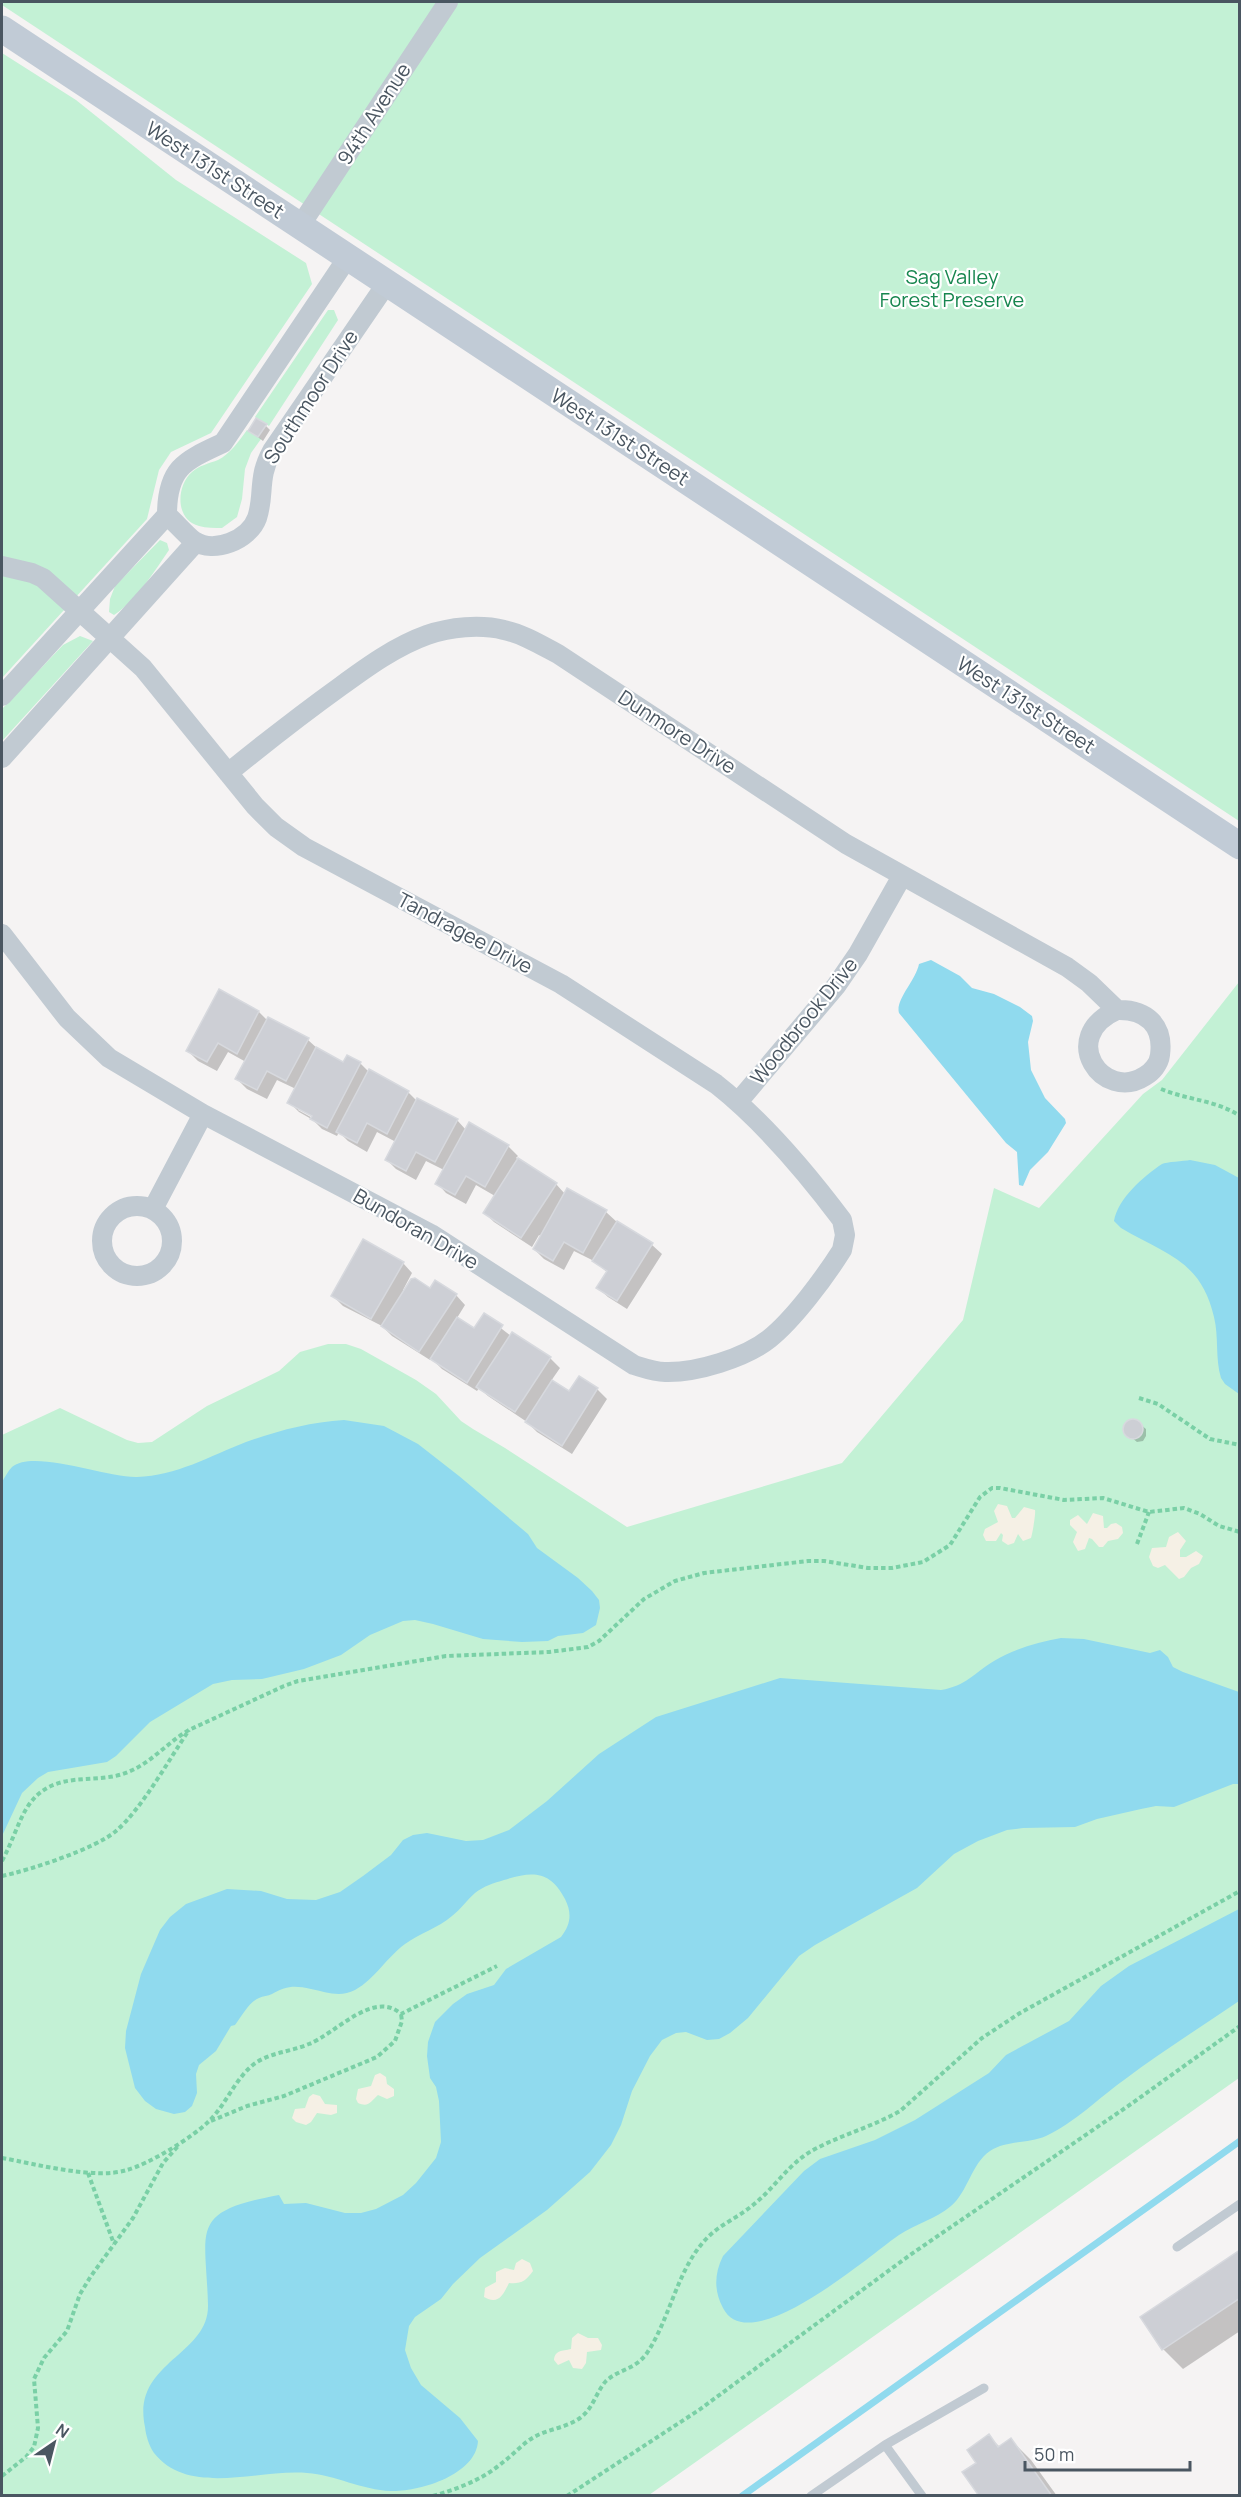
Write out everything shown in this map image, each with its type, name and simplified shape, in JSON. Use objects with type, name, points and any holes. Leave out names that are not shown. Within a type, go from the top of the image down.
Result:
[{"type":"street","name":"94th Avenue","points":[[300,226],[448,2]]},
{"type":"street","name":"West 131st Street","points":[[2,29],[1239,846]]},
{"type":"street","points":[[2,696],[167,515],[167,502],[175,473],[192,458],[223,444],[348,257]]},
{"type":"street","name":"Southmoor Drive","points":[[196,542],[208,545],[226,544],[240,539],[251,530],[257,518],[264,466],[272,451],[387,283]]},
{"type":"street","points":[[2,758],[196,542],[167,515]]},
{"type":"street","name":"Tandragee Drive","points":[[2,566],[43,578],[143,668],[228,773],[276,827],[304,848],[561,984],[716,1084],[738,1101],[842,1220],[845,1235],[842,1250]]},
{"type":"street","name":"Dunmore Drive","points":[[228,773],[301,715],[370,665],[401,647],[427,635],[453,629],[478,627],[504,630],[531,640],[558,654],[846,844],[1067,967],[1089,983],[1117,1010]]},
{"type":"street","name":"Woodbrook Drive","points":[[738,1101],[841,979],[902,876]]},
{"type":"street","name":"Bundoran Drive","points":[[2,934],[67,1018],[90,1042],[126,1070],[203,1114],[431,1234],[614,1354],[649,1370],[664,1372],[688,1370],[722,1362],[756,1348],[787,1323],[842,1250]]},
{"type":"street","points":[[1117,1010],[1131,1010],[1145,1015],[1155,1025],[1162,1042],[1159,1060],[1150,1073],[1138,1081],[1121,1083],[1107,1079],[1095,1068],[1089,1054],[1088,1041],[1092,1028],[1103,1016],[1117,1010]]},
{"type":"street","points":[[153,1209],[203,1114]]},
{"type":"lane","points":[[1177,2247],[1239,2204]]},
{"type":"lane","points":[[811,2496],[885,2445],[984,2388]]},
{"type":"lane","points":[[885,2445],[922,2496]]},
{"type":"path","points":[[1142,1078],[1162,1090],[1222,1106],[1239,1116]]},
{"type":"path","points":[[1139,1398],[1158,1404],[1192,1429],[1210,1438],[1239,1445]]},
{"type":"path","points":[[2,1861],[28,1805],[41,1789],[61,1782],[125,1773],[136,1769],[174,1738],[298,1681],[446,1656],[566,1651],[588,1647],[599,1641],[629,1611],[660,1588],[704,1573],[808,1561],[824,1561],[868,1568],[892,1568],[923,1562],[950,1545],[980,1497],[992,1488],[1010,1488],[1064,1500],[1103,1498],[1149,1512],[1184,1508],[1200,1514],[1218,1526],[1239,1532]]},
{"type":"path","points":[[1137,1544],[1149,1512]]},
{"type":"path","points":[[2,1875],[39,1866],[106,1839],[118,1830],[189,1730]]},
{"type":"path","points":[[433,2496],[479,2479],[532,2438],[570,2424],[587,2411],[605,2383],[614,2375],[630,2369],[647,2352],[680,2281],[696,2252],[707,2238],[753,2205],[797,2160],[816,2148],[885,2120],[900,2111],[982,2038],[1020,2013],[1239,1891]]},
{"type":"path","points":[[401,2014],[497,1966]]},
{"type":"path","points":[[2,2158],[105,2175],[130,2170],[182,2142],[210,2121],[247,2106],[284,2096],[377,2057],[395,2041],[402,2021],[401,2014],[396,2009],[382,2006],[370,2008],[308,2045],[276,2052],[262,2059],[245,2073],[210,2121]]},
{"type":"path","points":[[567,2496],[699,2410],[910,2255],[1131,2104],[1239,2026]]},
{"type":"path","points":[[2,2476],[10,2472],[34,2447],[38,2428],[34,2391],[38,2368],[67,2331],[80,2294],[133,2218],[163,2163],[182,2142]]},
{"type":"path","points":[[87,2172],[114,2244]]},
{"type":"green space","name":"Sag Valley Forest Preserve","points":[[2,2],[1239,2],[1239,821],[2,5]]},
{"type":"green space","points":[[2,53],[76,100],[176,180],[306,263],[312,284],[211,433],[171,452],[159,470],[147,519],[2,678]]},
{"type":"green space","points":[[328,310],[334,310],[338,320],[269,426],[255,417]]},
{"type":"green space","points":[[247,430],[261,439],[251,453],[245,469],[242,499],[237,517],[222,528],[202,527],[191,523],[182,510],[180,502],[183,485],[187,478],[197,468],[218,460],[226,454]]},
{"type":"green space","points":[[160,540],[167,543],[169,550],[151,577],[122,609],[114,615],[109,612],[110,599],[115,586]]},
{"type":"green space","points":[[80,636],[93,641],[2,741],[2,709],[63,645]]},
{"type":"green space","points":[[1239,982],[1239,2078],[649,2495],[2,2495],[2,1435],[60,1408],[127,1440],[138,1443],[152,1442],[207,1406],[279,1371],[300,1352],[328,1344],[346,1344],[361,1349],[416,1380],[436,1394],[461,1421],[627,1527],[842,1463],[963,1320],[994,1188],[1039,1208],[1143,1094],[1162,1080]]},
{"type":"sand","points":[[998,1504],[1007,1506],[1012,1518],[1015,1518],[1024,1507],[1035,1510],[1031,1538],[1023,1541],[1018,1534],[1014,1543],[1008,1545],[1002,1541],[1001,1533],[996,1541],[986,1541],[983,1535],[985,1529],[998,1522],[994,1511]]},
{"type":"sand","points":[[1093,1513],[1103,1516],[1104,1528],[1116,1523],[1122,1527],[1123,1533],[1118,1539],[1108,1541],[1103,1547],[1099,1547],[1089,1538],[1085,1549],[1078,1551],[1073,1542],[1077,1532],[1070,1525],[1070,1520],[1078,1515],[1087,1524]]},
{"type":"sand","points":[[1178,1532],[1186,1541],[1180,1550],[1180,1557],[1186,1557],[1196,1551],[1203,1556],[1199,1564],[1179,1579],[1165,1565],[1158,1568],[1153,1566],[1149,1557],[1152,1548],[1166,1547],[1169,1537]]},
{"type":"sand","points":[[380,2073],[386,2077],[387,2084],[394,2089],[394,2096],[387,2099],[378,2095],[367,2104],[358,2103],[356,2099],[358,2089],[371,2086],[375,2075]]},
{"type":"sand","points":[[313,2094],[320,2096],[325,2104],[337,2105],[337,2113],[331,2115],[317,2113],[306,2125],[296,2122],[292,2118],[295,2109],[305,2108],[309,2097]]},
{"type":"sand","points":[[522,2259],[530,2263],[533,2271],[528,2277],[517,2283],[509,2283],[497,2299],[484,2297],[485,2288],[496,2282],[496,2272],[505,2268],[514,2270],[516,2263]]},
{"type":"sand","points":[[578,2333],[588,2338],[598,2338],[602,2345],[601,2350],[587,2352],[586,2363],[582,2369],[573,2368],[569,2360],[558,2365],[554,2360],[556,2354],[571,2349],[572,2338]]},
{"type":"water","points":[[931,960],[960,976],[972,988],[994,994],[1032,1016],[1028,1042],[1031,1070],[1045,1098],[1065,1119],[1066,1123],[1048,1152],[1030,1170],[1023,1186],[1019,1185],[1017,1152],[1006,1143],[899,1013],[900,1002],[919,964]]},
{"type":"water","points":[[1190,1160],[1215,1165],[1239,1178],[1239,1394],[1225,1384],[1221,1378],[1214,1317],[1200,1283],[1179,1261],[1121,1228],[1114,1221],[1116,1212],[1126,1196],[1147,1175],[1162,1164]]},
{"type":"water","points":[[344,1420],[384,1426],[418,1444],[459,1476],[528,1534],[537,1548],[592,1591],[599,1600],[600,1608],[596,1625],[583,1633],[558,1636],[548,1641],[522,1642],[483,1639],[433,1624],[415,1620],[403,1621],[370,1635],[341,1655],[304,1669],[262,1679],[232,1680],[213,1684],[150,1722],[107,1762],[48,1772],[38,1778],[22,1793],[2,1836],[2,1482],[12,1467],[22,1462],[37,1461],[124,1476],[151,1476],[179,1469],[270,1434],[306,1425]]},
{"type":"water","points":[[1061,1638],[1084,1639],[1150,1653],[1160,1650],[1168,1657],[1173,1667],[1239,1692],[1239,1784],[1233,1784],[1174,1807],[1156,1806],[1141,1809],[1097,1819],[1075,1827],[1007,1830],[978,1841],[954,1854],[917,1888],[799,1956],[748,2018],[730,2033],[719,2039],[707,2040],[686,2032],[676,2033],[662,2040],[650,2056],[632,2091],[621,2125],[611,2145],[590,2172],[547,2210],[480,2258],[441,2299],[415,2317],[409,2326],[405,2350],[411,2368],[421,2385],[460,2418],[478,2441],[475,2453],[457,2472],[430,2485],[403,2491],[391,2491],[307,2473],[205,2478],[186,2474],[169,2466],[154,2453],[146,2434],[144,2405],[149,2388],[159,2373],[197,2336],[205,2322],[208,2305],[206,2241],[209,2228],[216,2217],[250,2201],[279,2195],[284,2204],[306,2203],[345,2213],[361,2213],[376,2209],[403,2195],[436,2158],[441,2142],[439,2101],[436,2087],[430,2078],[427,2056],[428,2042],[435,2022],[467,1994],[494,1985],[506,1969],[561,1937],[569,1923],[567,1904],[559,1889],[539,1875],[514,1877],[485,1887],[447,1920],[405,1944],[369,1980],[355,1990],[338,1994],[290,1987],[255,2000],[235,2025],[231,2026],[216,2051],[199,2065],[196,2074],[197,2093],[192,2106],[185,2112],[174,2114],[156,2109],[145,2101],[135,2088],[125,2048],[126,2031],[141,1974],[160,1930],[170,1917],[186,1904],[227,1889],[261,1891],[287,1899],[316,1900],[340,1892],[391,1855],[403,1840],[413,1835],[427,1833],[466,1841],[483,1840],[509,1830],[547,1801],[599,1754],[656,1717],[780,1678],[941,1690],[963,1682],[1010,1653]]},
{"type":"water","points":[[1239,1909],[1239,2001],[1152,2060],[1056,2131],[1039,2138],[1003,2145],[990,2151],[978,2163],[962,2193],[951,2206],[899,2235],[811,2298],[783,2313],[758,2322],[737,2321],[723,2308],[716,2282],[723,2256],[804,2171],[820,2159],[875,2140],[915,2120],[989,2073],[1006,2055],[1069,2021],[1101,1986],[1129,1966]]},
{"type":"building","points":[[256,418],[267,424],[258,437],[248,431]]},
{"type":"building","points":[[219,989],[259,1011],[237,1054],[218,1043],[207,1062],[186,1051]]},
{"type":"building","points":[[268,1017],[309,1038],[286,1081],[267,1071],[257,1090],[235,1079]]},
{"type":"building","points":[[316,1047],[343,1062],[347,1055],[361,1062],[327,1128],[310,1119],[312,1116],[287,1103]]},
{"type":"building","points":[[369,1069],[409,1091],[387,1134],[367,1123],[357,1143],[336,1132]]},
{"type":"building","points":[[417,1098],[458,1119],[435,1162],[416,1152],[406,1171],[385,1160]]},
{"type":"building","points":[[469,1122],[509,1145],[485,1187],[466,1176],[455,1195],[435,1184]]},
{"type":"building","points":[[518,1158],[557,1183],[521,1238],[483,1213]]},
{"type":"building","points":[[567,1188],[607,1210],[583,1253],[564,1242],[553,1261],[533,1249]]},
{"type":"building","points":[[617,1221],[653,1243],[617,1301],[596,1288],[607,1271],[592,1261]]},
{"type":"building","points":[[363,1239],[404,1262],[371,1319],[331,1296]]},
{"type":"building","points":[[415,1278],[430,1288],[435,1280],[457,1294],[419,1352],[381,1326],[411,1279]]},
{"type":"building","points":[[484,1313],[503,1325],[467,1383],[430,1359],[457,1317],[474,1328]]},
{"type":"building","points":[[512,1332],[551,1357],[515,1412],[476,1387]]},
{"type":"building","points":[[579,1376],[598,1388],[562,1446],[525,1422],[552,1380],[569,1391]]},
{"type":"building","points":[[1133,1419],[1140,1422],[1143,1429],[1140,1436],[1133,1439],[1126,1436],[1123,1429],[1126,1422]]},
{"type":"building","points":[[1240,2250],[1240,2298],[1162,2350],[1140,2317]]},
{"type":"building","points":[[989,2434],[998,2447],[1011,2438],[1052,2496],[979,2496],[962,2472],[976,2463],[967,2450]]},
{"type":"waterway","points":[[742,2496],[1240,2141]]}]
